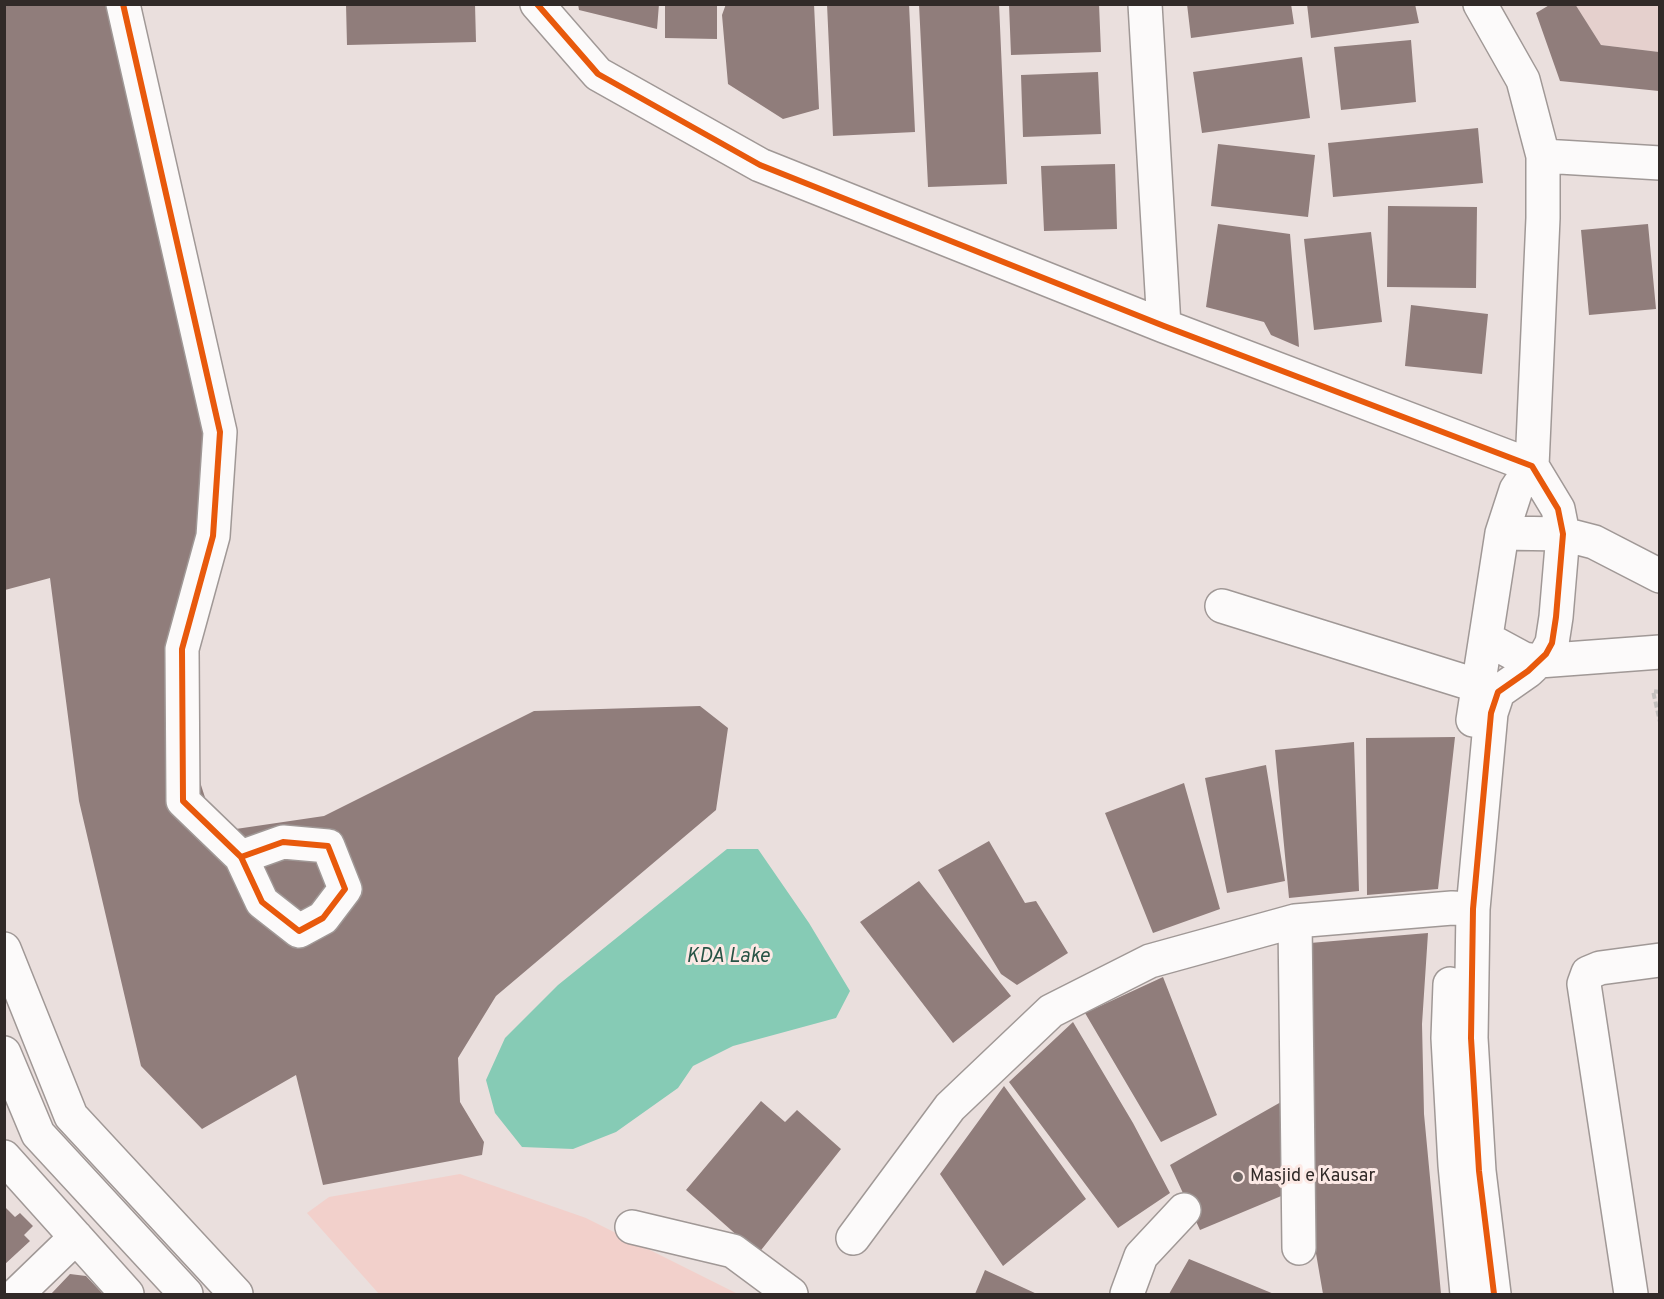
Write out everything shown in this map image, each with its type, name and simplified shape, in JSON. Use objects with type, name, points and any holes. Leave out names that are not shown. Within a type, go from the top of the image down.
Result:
[{"type":"street","points":[[123,4],[220,432],[213,536],[182,649],[183,801],[241,857]]},
{"type":"street","points":[[537,4],[598,74],[760,165],[1164,326],[1532,466],[1558,508],[1563,534],[1552,643],[1539,661],[1488,690],[1222,606]]},
{"type":"street","points":[[1145,4],[1164,326]]},
{"type":"street","points":[[1467,1294],[1455,1165],[1448,1038],[1463,909],[1469,744],[1488,690],[1487,639],[1502,533],[1516,490],[1532,466],[1543,218],[1543,156],[1523,80],[1480,4]]},
{"type":"street","points":[[1543,156],[1659,164]]},
{"type":"street","points":[[1502,533],[1563,534],[1594,542],[1659,576]]},
{"type":"street","points":[[1487,639],[1524,659],[1539,661],[1659,652]]},
{"type":"street","points":[[853,1238],[951,1107],[1052,1011],[1150,961],[1295,921],[1463,909]]},
{"type":"street","points":[[1463,909],[1479,1171],[1494,1294]]},
{"type":"street","points":[[1295,921],[1299,1248]]},
{"type":"street","points":[[4,949],[71,1116],[236,1294]]},
{"type":"street","points":[[1631,1294],[1584,984],[1588,973],[1600,968],[1659,960]]},
{"type":"street","points":[[4,1053],[38,1134],[186,1294]]},
{"type":"street","points":[[4,1157],[127,1294]]},
{"type":"street","points":[[1126,1294],[1141,1256],[1184,1210]]},
{"type":"street","points":[[632,1227],[734,1251],[791,1294]]},
{"type":"street","points":[[17,1294],[76,1237]]},
{"type":"path","points":[[1659,692],[1653,691],[1659,722]]},
{"type":"shaded area","points":[[1575,5],[1659,5],[1659,52],[1601,45]]},
{"type":"shaded area","points":[[460,1174],[586,1218],[738,1294],[379,1294],[307,1213],[329,1197]]},
{"type":"water","name":"KDA Lake","points":[[727,849],[758,849],[809,923],[850,991],[836,1018],[733,1046],[693,1066],[678,1088],[616,1132],[573,1149],[522,1147],[495,1113],[486,1080],[505,1038],[558,985]]},
{"type":"building","points":[[5,4],[141,4],[176,178],[236,451],[193,661],[192,736],[201,785],[210,813],[229,830],[324,816],[534,711],[700,706],[728,728],[716,810],[496,996],[458,1058],[460,1102],[484,1142],[482,1155],[323,1185],[296,1075],[202,1129],[141,1066],[79,801],[50,578],[5,590]]},
{"type":"building","points":[[346,4],[475,4],[476,42],[347,45]]},
{"type":"building","points":[[578,4],[659,4],[657,29],[579,10]]},
{"type":"building","points":[[665,4],[717,4],[717,39],[665,38]]},
{"type":"building","points":[[726,4],[814,4],[819,109],[783,119],[728,84],[722,15]]},
{"type":"building","points":[[827,4],[909,4],[915,132],[833,136]]},
{"type":"building","points":[[919,4],[999,4],[1007,184],[928,187]]},
{"type":"building","points":[[1009,4],[1099,4],[1101,52],[1011,55]]},
{"type":"building","points":[[1187,4],[1291,4],[1294,24],[1191,38]]},
{"type":"building","points":[[1307,4],[1415,4],[1419,23],[1311,38]]},
{"type":"building","points":[[1551,4],[1575,4],[1601,45],[1659,52],[1659,91],[1560,81],[1536,13]]},
{"type":"building","points":[[1411,40],[1416,102],[1341,110],[1334,47]]},
{"type":"building","points":[[1302,57],[1310,118],[1202,133],[1193,72]]},
{"type":"building","points":[[1098,72],[1101,134],[1023,137],[1021,75]]},
{"type":"building","points":[[1478,128],[1483,183],[1333,197],[1328,143]]},
{"type":"building","points":[[1218,144],[1315,155],[1308,217],[1211,206]]},
{"type":"building","points":[[1115,164],[1117,229],[1044,231],[1041,166]]},
{"type":"building","points":[[1388,206],[1477,207],[1476,288],[1387,287]]},
{"type":"building","points":[[1218,224],[1290,234],[1299,347],[1271,335],[1264,322],[1206,307]]},
{"type":"building","points":[[1648,224],[1656,309],[1589,315],[1581,230]]},
{"type":"building","points":[[1371,232],[1382,322],[1314,330],[1304,239]]},
{"type":"building","points":[[1411,305],[1488,314],[1482,374],[1405,366]]},
{"type":"building","points":[[1455,737],[1438,889],[1367,895],[1366,738]]},
{"type":"building","points":[[1354,742],[1359,891],[1289,898],[1275,750]]},
{"type":"building","points":[[1266,765],[1285,881],[1227,893],[1205,778]]},
{"type":"building","points":[[1184,783],[1220,909],[1153,933],[1105,813]]},
{"type":"building","points":[[989,841],[1025,903],[1036,901],[1068,953],[1017,985],[1001,974],[938,870]]},
{"type":"building","points":[[919,881],[1011,996],[953,1043],[860,922]]},
{"type":"building","points":[[1428,933],[1422,1024],[1424,1114],[1441,1294],[1323,1294],[1309,1213],[1310,943]]},
{"type":"building","points":[[1163,977],[1217,1115],[1161,1142],[1085,1013]]},
{"type":"building","points":[[1073,1022],[1133,1123],[1170,1193],[1118,1228],[1009,1082]]},
{"type":"building","points":[[1004,1086],[1086,1199],[1003,1266],[940,1174]]},
{"type":"building","points":[[761,1101],[785,1122],[797,1110],[841,1149],[758,1254],[686,1190]]},
{"type":"building","points":[[1281,1102],[1286,1194],[1200,1230],[1170,1165]]},
{"type":"building","points":[[4,1206],[15,1217],[20,1213],[33,1226],[24,1235],[30,1241],[4,1265]]},
{"type":"building","points":[[1189,1259],[1274,1294],[1169,1294]]},
{"type":"building","points":[[985,1270],[1037,1294],[975,1294]]},
{"type":"building","points":[[70,1274],[86,1276],[103,1294],[51,1294]]},
{"type":"cycle path","points":[[123,4],[220,432],[213,536],[182,649],[183,801],[241,857],[262,902],[299,931],[323,918],[345,889],[328,846],[283,842],[241,857]]},
{"type":"cycle path","points":[[537,4],[598,74],[760,165],[1164,326],[1532,466],[1558,509],[1563,534],[1556,617],[1552,643],[1546,654],[1528,671],[1498,692],[1491,713],[1473,909],[1471,1038],[1479,1171],[1494,1294]]},
{"type":"place","name":"Masjid e Kausar","points":[[1238,1177]]}]
